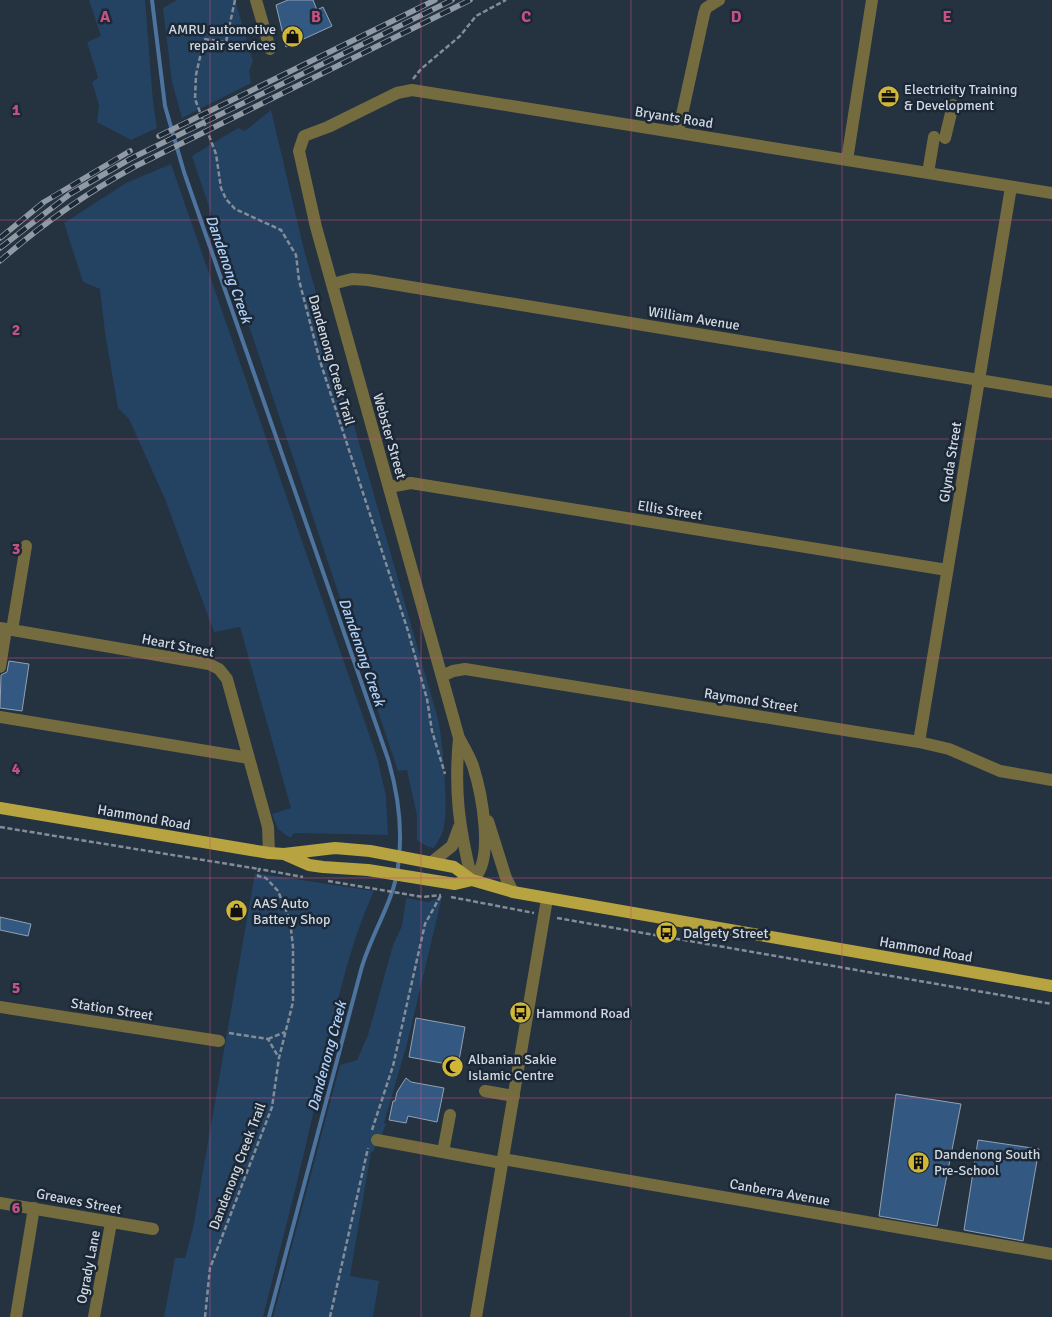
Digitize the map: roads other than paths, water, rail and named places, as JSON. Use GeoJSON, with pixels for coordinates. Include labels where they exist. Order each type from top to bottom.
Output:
{"type":"FeatureCollection","features":[{"type":"Feature","properties":{"kind":"main road","name":"Hammond Road"},"geometry":{"type":"LineString","coordinates":[[0,808],[269,853],[284,854],[321,849],[370,851],[430,861],[459,869],[472,880],[513,892],[1052,986]]}},
{"type":"Feature","properties":{"kind":"main road","name":"Hammond Road"},"geometry":{"type":"LineString","coordinates":[[284,854],[316,866],[368,870],[455,884],[472,880]]}},
{"type":"Feature","properties":{"kind":"street"},"geometry":{"type":"LineString","coordinates":[[256,0],[270,49]]}},
{"type":"Feature","properties":{"kind":"street"},"geometry":{"type":"LineString","coordinates":[[678,133],[704,14],[706,8],[718,0]]}},
{"type":"Feature","properties":{"kind":"street"},"geometry":{"type":"LineString","coordinates":[[847,160],[872,0]]}},
{"type":"Feature","properties":{"kind":"street","name":"Bryants Road"},"geometry":{"type":"LineString","coordinates":[[301,140],[307,133],[328,127],[397,94],[412,90],[1052,194]]}},
{"type":"Feature","properties":{"kind":"street"},"geometry":{"type":"LineString","coordinates":[[928,173],[953,105]]}},
{"type":"Feature","properties":{"kind":"street","name":"Webster Street"},"geometry":{"type":"LineString","coordinates":[[301,140],[299,151],[332,284],[442,676],[460,738],[473,766],[482,802],[506,878],[513,892]]}},
{"type":"Feature","properties":{"kind":"street","name":"Glynda Street"},"geometry":{"type":"LineString","coordinates":[[919,742],[1011,186]]}},
{"type":"Feature","properties":{"kind":"street","name":"William Avenue"},"geometry":{"type":"LineString","coordinates":[[332,284],[352,279],[368,280],[1052,392]]}},
{"type":"Feature","properties":{"kind":"street","name":"Ellis Street"},"geometry":{"type":"LineString","coordinates":[[389,487],[411,483],[947,570]]}},
{"type":"Feature","properties":{"kind":"street"},"geometry":{"type":"LineString","coordinates":[[0,667],[6,629],[26,546]]}},
{"type":"Feature","properties":{"kind":"street","name":"Heart Street"},"geometry":{"type":"LineString","coordinates":[[6,629],[217,667],[227,679],[269,831],[269,853]]}},
{"type":"Feature","properties":{"kind":"street","name":"Raymond Street"},"geometry":{"type":"LineString","coordinates":[[442,676],[453,671],[465,669],[919,742],[949,749],[1000,771],[1052,780]]}},
{"type":"Feature","properties":{"kind":"street"},"geometry":{"type":"LineString","coordinates":[[0,717],[249,758]]}},
{"type":"Feature","properties":{"kind":"street","name":"Webster Street"},"geometry":{"type":"LineString","coordinates":[[460,738],[457,767],[459,826],[472,880]]}},
{"type":"Feature","properties":{"kind":"street","name":"Webster Street"},"geometry":{"type":"LineString","coordinates":[[472,880],[479,871],[485,845],[482,802]]}},
{"type":"Feature","properties":{"kind":"street","name":"Webster Street"},"geometry":{"type":"LineString","coordinates":[[430,861],[450,848],[459,826]]}},
{"type":"Feature","properties":{"kind":"street"},"geometry":{"type":"LineString","coordinates":[[476,1317],[548,899]]}},
{"type":"Feature","properties":{"kind":"street","name":"Station Street"},"geometry":{"type":"LineString","coordinates":[[0,1007],[219,1041]]}},
{"type":"Feature","properties":{"kind":"street"},"geometry":{"type":"LineString","coordinates":[[485,1091],[514,1096]]}},
{"type":"Feature","properties":{"kind":"street"},"geometry":{"type":"LineString","coordinates":[[443,1152],[450,1115]]}},
{"type":"Feature","properties":{"kind":"street","name":"Canberra Avenue"},"geometry":{"type":"LineString","coordinates":[[372,1138],[443,1152],[1052,1254]]}},
{"type":"Feature","properties":{"kind":"street","name":"Greaves Street"},"geometry":{"type":"LineString","coordinates":[[0,1203],[153,1229]]}},
{"type":"Feature","properties":{"kind":"street"},"geometry":{"type":"LineString","coordinates":[[16,1317],[34,1208]]}},
{"type":"Feature","properties":{"kind":"street","name":"Ogrady Lane"},"geometry":{"type":"LineString","coordinates":[[94,1317],[111,1223]]}},
{"type":"Feature","properties":{"kind":"waterway","name":"Dandenong Creek"},"geometry":{"type":"LineString","coordinates":[[152,0],[165,106],[184,172],[388,759],[399,813],[400,840],[396,880],[361,970],[269,1317]]}},
{"type":"Feature","properties":{"kind":"railway"},"geometry":{"type":"LineString","coordinates":[[159,136],[435,0]]}},
{"type":"Feature","properties":{"kind":"railway"},"geometry":{"type":"LineString","coordinates":[[0,248],[70,194],[130,159],[452,0]]}},
{"type":"Feature","properties":{"kind":"railway"},"geometry":{"type":"LineString","coordinates":[[0,261],[64,210],[134,167],[470,0]]}},
{"type":"Feature","properties":{"kind":"railway"},"geometry":{"type":"LineString","coordinates":[[0,238],[44,202],[130,151]]}},
{"type":"Feature","properties":{"kind":"place","name":"AMRU automotive repair services"},"geometry":{"type":"Point","coordinates":[292,37]}},
{"type":"Feature","properties":{"kind":"place","name":"Electricity Training & Development"},"geometry":{"type":"Point","coordinates":[888,97]}},
{"type":"Feature","properties":{"kind":"place","name":"AAS Auto Battery Shop"},"geometry":{"type":"Point","coordinates":[237,911]}},
{"type":"Feature","properties":{"kind":"place","name":"Dalgety Street"},"geometry":{"type":"Point","coordinates":[667,933]}},
{"type":"Feature","properties":{"kind":"place","name":"Hammond Road"},"geometry":{"type":"Point","coordinates":[520,1013]}},
{"type":"Feature","properties":{"kind":"place","name":"Albanian Sakie Islamic Centre"},"geometry":{"type":"Point","coordinates":[452,1067]}},
{"type":"Feature","properties":{"kind":"place","name":"Dandenong South Pre-School"},"geometry":{"type":"Point","coordinates":[918,1162]}}]}
